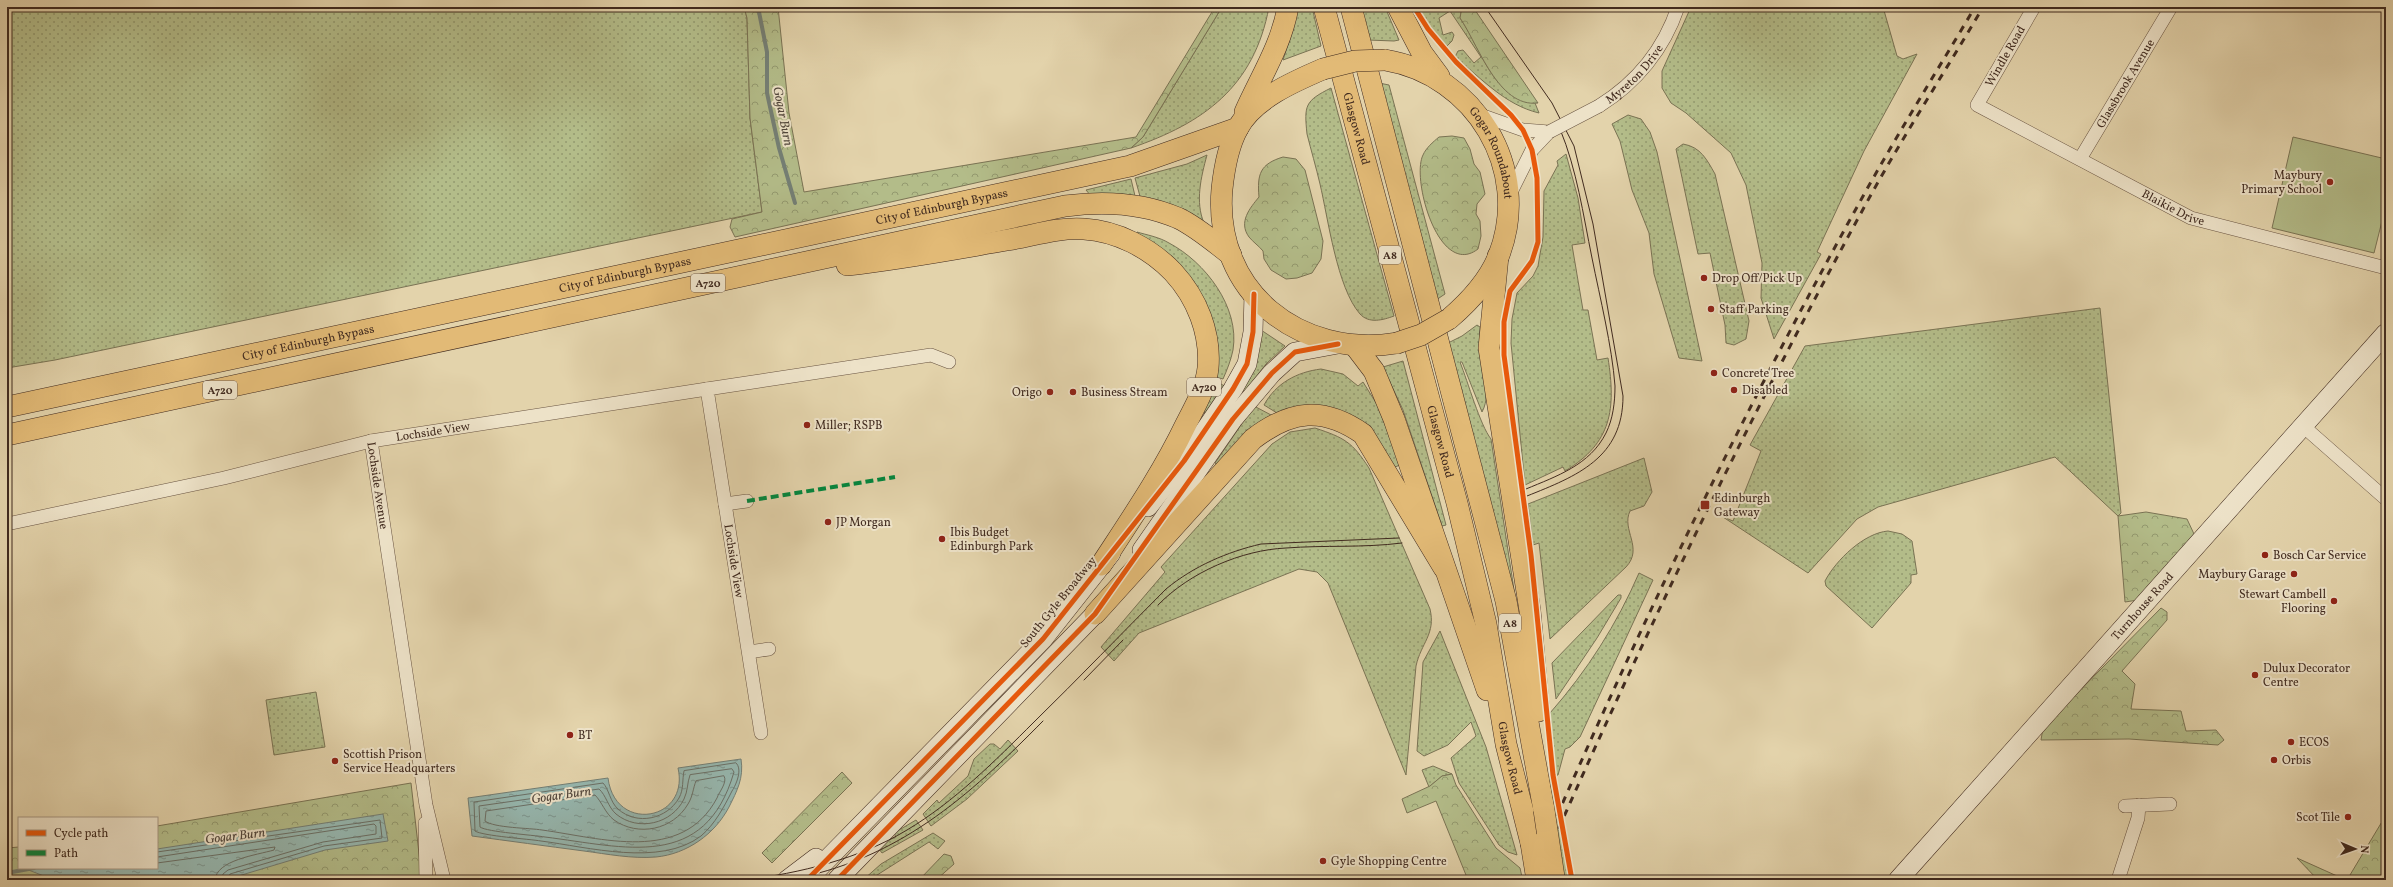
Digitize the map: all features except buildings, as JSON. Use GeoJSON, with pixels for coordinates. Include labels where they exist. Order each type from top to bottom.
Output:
{"type":"FeatureCollection","features":[{"type":"Feature","properties":{"kind":"main road"},"geometry":{"type":"LineString","coordinates":[[1239,126],[1284,30],[1288,7]]}},
{"type":"Feature","properties":{"kind":"main road","name":"Glasgow Road"},"geometry":{"type":"LineString","coordinates":[[1324,7],[1457,503],[1486,624],[1506,744],[1531,843],[1549,879]]}},
{"type":"Feature","properties":{"kind":"main road","name":"Glasgow Road"},"geometry":{"type":"LineString","coordinates":[[1351,7],[1506,601],[1542,790],[1549,879]]}},
{"type":"Feature","properties":{"kind":"main road"},"geometry":{"type":"LineString","coordinates":[[1398,7],[1422,53],[1443,81]]}},
{"type":"Feature","properties":{"kind":"main road","name":"Gogar Roundabout"},"geometry":{"type":"LineString","coordinates":[[1385,60],[1420,69],[1443,81],[1463,97],[1478,114],[1497,146],[1506,172],[1509,197],[1506,228],[1498,256],[1481,287],[1467,304],[1449,319],[1421,335],[1397,343],[1346,345],[1316,338],[1295,328],[1276,316],[1254,294],[1241,277],[1231,255],[1223,229],[1221,203],[1223,176],[1239,126],[1272,95],[1289,84],[1324,69],[1355,61],[1385,60]]}},
{"type":"Feature","properties":{"kind":"main road","name":"City of Edinburgh Bypass"},"geometry":{"type":"LineString","coordinates":[[7,407],[1123,168],[1239,126]]}},
{"type":"Feature","properties":{"kind":"main road","name":"City of Edinburgh Bypass"},"geometry":{"type":"LineString","coordinates":[[7,435],[214,391],[433,341],[746,276],[982,222],[1089,202],[1131,206],[1157,211],[1178,218],[1199,231],[1231,255]]}},
{"type":"Feature","properties":{"kind":"main road","name":"A720"},"geometry":{"type":"LineString","coordinates":[[746,276],[895,259],[1068,229],[1103,232],[1124,239],[1156,256],[1180,280],[1198,309],[1206,338],[1208,367],[1206,379],[1202,392],[1160,474],[1101,565]]}},
{"type":"Feature","properties":{"kind":"main road"},"geometry":{"type":"LineString","coordinates":[[1498,256],[1489,348],[1530,611],[1539,714],[1542,790]]}},
{"type":"Feature","properties":{"kind":"main road"},"geometry":{"type":"LineString","coordinates":[[1346,345],[1374,371],[1394,420],[1506,744]]}},
{"type":"Feature","properties":{"kind":"main road","name":"A720"},"geometry":{"type":"LineString","coordinates":[[7,399],[104,387]]}},
{"type":"Feature","properties":{"kind":"main road"},"geometry":{"type":"LineString","coordinates":[[1095,614],[1253,439],[1279,422],[1299,416],[1314,415],[1345,422],[1363,434],[1444,568]]}},
{"type":"Feature","properties":{"kind":"street","name":"Myreton Drive"},"geometry":{"type":"LineString","coordinates":[[1509,197],[1532,150],[1549,132],[1599,106],[1634,79],[1656,52],[1678,7]]}},
{"type":"Feature","properties":{"kind":"street","name":"Windle Road"},"geometry":{"type":"LineString","coordinates":[[1977,105],[2034,7]]}},
{"type":"Feature","properties":{"kind":"street","name":"Glassbrook Avenue"},"geometry":{"type":"LineString","coordinates":[[2080,159],[2171,7]]}},
{"type":"Feature","properties":{"kind":"street","name":"Blaikie Drive"},"geometry":{"type":"LineString","coordinates":[[1977,105],[2191,218],[2386,268]]}},
{"type":"Feature","properties":{"kind":"street"},"geometry":{"type":"LineString","coordinates":[[1478,114],[1523,130],[1549,132]]}},
{"type":"Feature","properties":{"kind":"street","name":"South Gyle Broadway"},"geometry":{"type":"LineString","coordinates":[[807,880],[1043,639],[1184,462],[1233,389],[1247,364],[1252,350],[1254,294]]}},
{"type":"Feature","properties":{"kind":"street","name":"Turnhouse Road"},"geometry":{"type":"LineString","coordinates":[[1898,880],[2386,333]]}},
{"type":"Feature","properties":{"kind":"street"},"geometry":{"type":"LineString","coordinates":[[837,880],[1095,614],[1253,394],[1295,352],[1346,345]]}},
{"type":"Feature","properties":{"kind":"street","name":"Lochside View"},"geometry":{"type":"LineString","coordinates":[[371,441],[932,355],[949,362]]}},
{"type":"Feature","properties":{"kind":"street","name":"Lochside View"},"geometry":{"type":"LineString","coordinates":[[707,389],[761,734]]}},
{"type":"Feature","properties":{"kind":"street"},"geometry":{"type":"LineString","coordinates":[[2303,426],[2386,499]]}},
{"type":"Feature","properties":{"kind":"street","name":"Lochside Avenue"},"geometry":{"type":"LineString","coordinates":[[7,524],[224,478],[371,441],[426,805],[444,880]]}},
{"type":"Feature","properties":{"kind":"street"},"geometry":{"type":"LineString","coordinates":[[725,504],[747,501]]}},
{"type":"Feature","properties":{"kind":"street"},"geometry":{"type":"LineString","coordinates":[[749,652],[769,649]]}},
{"type":"Feature","properties":{"kind":"street"},"geometry":{"type":"LineString","coordinates":[[2125,806],[2170,804]]}},
{"type":"Feature","properties":{"kind":"street","name":"Lochside Avenue"},"geometry":{"type":"LineString","coordinates":[[426,805],[426,880]]}},
{"type":"Feature","properties":{"kind":"street"},"geometry":{"type":"LineString","coordinates":[[2118,880],[2138,818],[2139,806]]}},
{"type":"Feature","properties":{"kind":"street"},"geometry":{"type":"LineString","coordinates":[[787,880],[855,830]]}},
{"type":"Feature","properties":{"kind":"green space"},"geometry":{"type":"Polygon","coordinates":[[[7,7],[744,7],[747,18],[750,118],[762,212],[55,360],[7,368],[7,7]]]}},
{"type":"Feature","properties":{"kind":"green space"},"geometry":{"type":"Polygon","coordinates":[[[744,7],[778,7],[789,113],[804,192],[1136,137],[1215,7],[1222,7],[1143,137],[1131,148],[735,237],[730,227],[732,219],[762,212],[750,118],[747,18],[744,7]]]}},
{"type":"Feature","properties":{"kind":"green space"},"geometry":{"type":"Polygon","coordinates":[[[1222,7],[1269,7],[1262,35],[1251,59],[1238,80],[1222,98],[1203,113],[1181,127],[1131,148],[1143,137],[1222,7]]]}},
{"type":"Feature","properties":{"kind":"green space"},"geometry":{"type":"Polygon","coordinates":[[[1296,7],[1312,7],[1321,46],[1283,60],[1292,32],[1296,7]]]}},
{"type":"Feature","properties":{"kind":"green space"},"geometry":{"type":"Polygon","coordinates":[[[1360,7],[1385,7],[1399,40],[1368,40],[1360,7]]]}},
{"type":"Feature","properties":{"kind":"green space"},"geometry":{"type":"Polygon","coordinates":[[[1418,7],[1462,7],[1460,18],[1489,70],[1508,91],[1520,98],[1535,103],[1539,113],[1515,104],[1504,97],[1455,57],[1458,51],[1463,50],[1474,63],[1481,57],[1450,11],[1439,18],[1443,35],[1452,32],[1454,35],[1452,41],[1447,46],[1426,23],[1418,7]]]}},
{"type":"Feature","properties":{"kind":"green space"},"geometry":{"type":"Polygon","coordinates":[[[1462,7],[1473,7],[1538,103],[1524,102],[1511,95],[1500,85],[1482,58],[1460,18],[1462,7]]]}},
{"type":"Feature","properties":{"kind":"green space"},"geometry":{"type":"Polygon","coordinates":[[[1691,7],[1883,7],[1897,56],[1903,59],[1917,54],[1864,151],[1817,252],[1821,254],[1774,339],[1761,298],[1762,263],[1746,185],[1731,153],[1686,113],[1671,103],[1662,88],[1662,71],[1691,7]]]}},
{"type":"Feature","properties":{"kind":"green space"},"geometry":{"type":"Polygon","coordinates":[[[1379,83],[1389,85],[1445,294],[1436,300],[1379,83]]]}},
{"type":"Feature","properties":{"kind":"green space"},"geometry":{"type":"Polygon","coordinates":[[[1331,88],[1394,316],[1385,319],[1372,320],[1360,314],[1345,288],[1334,252],[1320,184],[1307,134],[1306,116],[1306,110],[1311,101],[1331,88]]]}},
{"type":"Feature","properties":{"kind":"green space"},"geometry":{"type":"Polygon","coordinates":[[[1628,115],[1641,119],[1650,132],[1657,152],[1702,361],[1679,358],[1654,274],[1649,233],[1632,190],[1620,141],[1612,124],[1628,115]]]}},
{"type":"Feature","properties":{"kind":"green space"},"geometry":{"type":"Polygon","coordinates":[[[1452,136],[1464,138],[1470,149],[1474,164],[1480,172],[1485,194],[1477,204],[1476,214],[1480,221],[1481,236],[1478,249],[1464,255],[1451,250],[1440,239],[1431,222],[1421,184],[1420,167],[1424,152],[1439,137],[1452,136]]]}},
{"type":"Feature","properties":{"kind":"green space"},"geometry":{"type":"Polygon","coordinates":[[[2293,137],[2386,159],[2386,205],[2374,253],[2272,228],[2293,137]]]}},
{"type":"Feature","properties":{"kind":"green space"},"geometry":{"type":"Polygon","coordinates":[[[1683,144],[1699,151],[1715,174],[1749,321],[1746,339],[1734,345],[1726,343],[1725,325],[1710,253],[1698,254],[1676,149],[1683,144]]]}},
{"type":"Feature","properties":{"kind":"green space"},"geometry":{"type":"Polygon","coordinates":[[[1566,154],[1578,198],[1585,243],[1572,245],[1583,310],[1588,310],[1597,360],[1608,358],[1611,393],[1610,409],[1607,423],[1601,436],[1593,449],[1581,460],[1565,471],[1563,467],[1525,485],[1511,343],[1512,319],[1517,293],[1533,276],[1538,266],[1543,237],[1544,191],[1558,165],[1557,161],[1566,154]]]}},
{"type":"Feature","properties":{"kind":"green space"},"geometry":{"type":"Polygon","coordinates":[[[1207,155],[1199,198],[1201,215],[1204,223],[1141,200],[1135,178],[1187,164],[1207,155]]]}},
{"type":"Feature","properties":{"kind":"green space"},"geometry":{"type":"Polygon","coordinates":[[[1283,157],[1296,159],[1305,170],[1323,241],[1321,259],[1312,273],[1297,278],[1286,279],[1271,270],[1264,259],[1263,251],[1249,237],[1245,226],[1246,216],[1259,197],[1259,182],[1262,171],[1269,163],[1283,157]]]}},
{"type":"Feature","properties":{"kind":"green space"},"geometry":{"type":"Polygon","coordinates":[[[1131,179],[1136,200],[1091,196],[1086,190],[1131,179]]]}},
{"type":"Feature","properties":{"kind":"green space"},"geometry":{"type":"Polygon","coordinates":[[[1137,232],[1161,239],[1182,251],[1207,274],[1217,288],[1225,302],[1231,318],[1234,334],[1233,350],[1223,379],[1212,376],[1210,333],[1136,241],[1137,232]]]}},
{"type":"Feature","properties":{"kind":"green space"},"geometry":{"type":"Polygon","coordinates":[[[2100,308],[2121,513],[2118,516],[2055,457],[1878,507],[1857,519],[1808,573],[1723,517],[1733,521],[1761,451],[1750,445],[1805,346],[2100,308]]]}},
{"type":"Feature","properties":{"kind":"green space"},"geometry":{"type":"Polygon","coordinates":[[[1477,325],[1480,327],[1481,348],[1486,383],[1485,403],[1482,412],[1462,362],[1460,362],[1478,414],[1491,439],[1516,603],[1446,344],[1462,336],[1477,325]]]}},
{"type":"Feature","properties":{"kind":"green space"},"geometry":{"type":"Polygon","coordinates":[[[1261,330],[1285,346],[1266,364],[1244,392],[1241,390],[1261,330]]]}},
{"type":"Feature","properties":{"kind":"green space"},"geometry":{"type":"Polygon","coordinates":[[[1403,361],[1446,525],[1442,526],[1403,410],[1388,378],[1382,369],[1383,367],[1403,361]]]}},
{"type":"Feature","properties":{"kind":"green space"},"geometry":{"type":"Polygon","coordinates":[[[1321,369],[1343,374],[1358,386],[1363,382],[1378,406],[1400,465],[1395,467],[1369,432],[1277,413],[1264,405],[1269,397],[1288,380],[1304,373],[1321,369]]]}},
{"type":"Feature","properties":{"kind":"green space"},"geometry":{"type":"Polygon","coordinates":[[[1210,384],[1221,384],[1226,387],[1208,415],[1201,410],[1210,384]]]}},
{"type":"Feature","properties":{"kind":"green space"},"geometry":{"type":"Polygon","coordinates":[[[1254,406],[1273,416],[1220,467],[1215,463],[1254,406]]]}},
{"type":"Feature","properties":{"kind":"green space"},"geometry":{"type":"Polygon","coordinates":[[[1315,428],[1341,438],[1347,442],[1358,452],[1369,468],[1430,609],[1430,632],[1416,666],[1406,775],[1328,583],[1317,572],[1299,569],[1139,633],[1114,661],[1101,647],[1165,572],[1161,567],[1272,444],[1290,432],[1315,428]]]}},
{"type":"Feature","properties":{"kind":"green space"},"geometry":{"type":"Polygon","coordinates":[[[1644,458],[1652,492],[1644,506],[1630,511],[1628,525],[1633,546],[1631,560],[1626,567],[1550,639],[1539,543],[1533,545],[1528,504],[1644,458]]]}},
{"type":"Feature","properties":{"kind":"green space"},"geometry":{"type":"Polygon","coordinates":[[[2146,512],[2187,519],[2194,534],[2138,600],[2125,602],[2118,516],[2146,512]]]}},
{"type":"Feature","properties":{"kind":"green space"},"geometry":{"type":"Polygon","coordinates":[[[1888,531],[1902,534],[1912,541],[1917,574],[1911,575],[1911,583],[1872,628],[1826,586],[1825,581],[1843,556],[1860,542],[1879,533],[1888,531]]]}},
{"type":"Feature","properties":{"kind":"green space"},"geometry":{"type":"Polygon","coordinates":[[[1639,573],[1653,580],[1580,737],[1570,747],[1565,749],[1558,775],[1555,776],[1550,713],[1589,664],[1611,629],[1639,573]]]}},
{"type":"Feature","properties":{"kind":"green space"},"geometry":{"type":"Polygon","coordinates":[[[1618,595],[1621,595],[1621,598],[1597,638],[1556,699],[1552,663],[1618,595]]]}},
{"type":"Feature","properties":{"kind":"green space"},"geometry":{"type":"Polygon","coordinates":[[[2161,608],[2167,612],[2167,620],[2122,671],[2135,684],[2131,709],[2181,711],[2186,731],[2216,730],[2224,740],[2218,745],[2129,739],[2041,740],[2043,728],[2161,608]]]}},
{"type":"Feature","properties":{"kind":"green space"},"geometry":{"type":"Polygon","coordinates":[[[1440,631],[1486,747],[1517,855],[1508,852],[1499,845],[1459,783],[1451,758],[1476,736],[1471,722],[1448,745],[1424,756],[1417,751],[1423,662],[1440,631]]]}},
{"type":"Feature","properties":{"kind":"green space"},"geometry":{"type":"Polygon","coordinates":[[[316,692],[325,747],[274,755],[266,700],[316,692]]]}},
{"type":"Feature","properties":{"kind":"green space"},"geometry":{"type":"Polygon","coordinates":[[[1008,740],[1018,751],[967,799],[931,826],[923,814],[937,800],[939,803],[968,776],[974,759],[990,744],[994,744],[1000,749],[1008,740]]]}},
{"type":"Feature","properties":{"kind":"green space"},"geometry":{"type":"Polygon","coordinates":[[[1433,766],[1452,774],[1442,776],[1429,787],[1422,770],[1433,766]]]}},
{"type":"Feature","properties":{"kind":"green space"},"geometry":{"type":"Polygon","coordinates":[[[842,772],[852,783],[772,863],[762,853],[842,772]]]}},
{"type":"Feature","properties":{"kind":"green space"},"geometry":{"type":"Polygon","coordinates":[[[1452,774],[1456,785],[1496,848],[1520,868],[1522,877],[1519,880],[1468,880],[1436,801],[1407,813],[1402,799],[1430,786],[1442,776],[1452,774]]]}},
{"type":"Feature","properties":{"kind":"green space"},"geometry":{"type":"Polygon","coordinates":[[[1550,776],[1552,779],[1570,880],[1562,880],[1548,779],[1550,776]]]}},
{"type":"Feature","properties":{"kind":"green space"},"geometry":{"type":"Polygon","coordinates":[[[411,783],[422,880],[7,880],[7,848],[18,847],[18,869],[158,869],[158,826],[411,783]]]}},
{"type":"Feature","properties":{"kind":"green space"},"geometry":{"type":"Polygon","coordinates":[[[2386,815],[2386,880],[2347,880],[2386,815]]]}},
{"type":"Feature","properties":{"kind":"green space"},"geometry":{"type":"Polygon","coordinates":[[[916,820],[923,830],[882,853],[879,849],[886,841],[896,837],[894,833],[916,820]]]}},
{"type":"Feature","properties":{"kind":"green space"},"geometry":{"type":"Polygon","coordinates":[[[933,833],[945,841],[938,849],[929,842],[874,877],[863,880],[881,864],[933,833]]]}},
{"type":"Feature","properties":{"kind":"green space"},"geometry":{"type":"Polygon","coordinates":[[[944,854],[951,856],[954,864],[936,880],[919,880],[944,854]]]}},
{"type":"Feature","properties":{"kind":"green space"},"geometry":{"type":"Polygon","coordinates":[[[2297,858],[2346,880],[2318,880],[2297,858]]]}},
{"type":"Feature","properties":{"kind":"water"},"geometry":{"type":"Polygon","coordinates":[[[741,759],[741,778],[732,801],[723,817],[708,834],[699,841],[679,852],[656,857],[629,857],[472,836],[468,798],[608,778],[614,796],[624,808],[636,813],[650,814],[663,809],[673,800],[679,786],[678,768],[741,759]]]}},
{"type":"Feature","properties":{"kind":"water"},"geometry":{"type":"Polygon","coordinates":[[[383,814],[388,841],[325,850],[225,880],[54,880],[26,869],[158,869],[158,849],[383,814]]]}},
{"type":"Feature","properties":{"kind":"waterway","name":"Gogar Burn"},"geometry":{"type":"LineString","coordinates":[[758,7],[767,52],[767,93],[779,148],[795,203]]}},
{"type":"Feature","properties":{"kind":"waterway","name":"Gogar Burn"},"geometry":{"type":"LineString","coordinates":[[7,873],[29,869]]}},
{"type":"Feature","properties":{"kind":"tram line"},"geometry":{"type":"LineString","coordinates":[[1485,7],[1552,103],[1574,146],[1593,224],[1623,396],[1621,417],[1615,435],[1606,450],[1594,462],[1579,472],[1563,481],[1527,496]]}},
{"type":"Feature","properties":{"kind":"tram line"},"geometry":{"type":"LineString","coordinates":[[1526,489],[1572,468],[1591,453],[1606,433],[1612,416],[1615,398],[1609,338],[1575,176],[1560,129]]}},
{"type":"Feature","properties":{"kind":"tram line"},"geometry":{"type":"LineString","coordinates":[[745,880],[808,869],[849,857],[889,840],[924,819],[958,794],[989,766],[1166,589],[1199,567],[1236,551],[1261,544],[1399,538]]}},
{"type":"Feature","properties":{"kind":"tram line"},"geometry":{"type":"LineString","coordinates":[[1158,605],[1185,582],[1201,573],[1235,558],[1252,553],[1286,548],[1402,543]]}},
{"type":"Feature","properties":{"kind":"tram line"},"geometry":{"type":"LineString","coordinates":[[1084,680],[1123,640]]}},
{"type":"Feature","properties":{"kind":"tram line"},"geometry":{"type":"LineString","coordinates":[[788,880],[827,871],[864,858],[897,841],[928,822],[987,776],[1043,721]]}},
{"type":"Feature","properties":{"kind":"railway"},"geometry":{"type":"LineString","coordinates":[[1529,880],[1646,621],[1772,365],[1816,281],[1876,174],[1975,7]]}},
{"type":"Feature","properties":{"kind":"railway"},"geometry":{"type":"LineString","coordinates":[[1536,880],[1653,622],[1778,369],[1881,177],[1983,7]]}},
{"type":"Feature","properties":{"kind":"marked path"},"geometry":{"type":"LineString","coordinates":[[747,501],[895,477]]}},
{"type":"Feature","properties":{"kind":"cycle path"},"geometry":{"type":"LineString","coordinates":[[1414,7],[1428,29],[1456,62],[1511,115],[1523,130],[1532,150],[1537,178],[1538,242],[1532,261],[1510,291],[1504,322],[1504,355],[1531,555],[1553,775],[1572,880]]}},
{"type":"Feature","properties":{"kind":"cycle path"},"geometry":{"type":"LineString","coordinates":[[807,880],[1043,639],[1184,461],[1233,389],[1247,364],[1253,332],[1254,294]]}},
{"type":"Feature","properties":{"kind":"cycle path"},"geometry":{"type":"LineString","coordinates":[[837,880],[1095,614],[1233,419],[1272,373],[1295,352],[1338,344]]}},
{"type":"Feature","properties":{"kind":"place","name":"Maybury Primary School"},"geometry":{"type":"Point","coordinates":[2330,182]}},
{"type":"Feature","properties":{"kind":"place","name":"Drop Off/Pick Up"},"geometry":{"type":"Point","coordinates":[1704,278]}},
{"type":"Feature","properties":{"kind":"place","name":"Staff Parking"},"geometry":{"type":"Point","coordinates":[1711,309]}},
{"type":"Feature","properties":{"kind":"place","name":"Concrete Tree"},"geometry":{"type":"Point","coordinates":[1714,373]}},
{"type":"Feature","properties":{"kind":"place","name":"Disabled"},"geometry":{"type":"Point","coordinates":[1734,390]}},
{"type":"Feature","properties":{"kind":"place","name":"Origo"},"geometry":{"type":"Point","coordinates":[1050,392]}},
{"type":"Feature","properties":{"kind":"place","name":"Business Stream"},"geometry":{"type":"Point","coordinates":[1073,392]}},
{"type":"Feature","properties":{"kind":"place","name":"Miller; RSPB"},"geometry":{"type":"Point","coordinates":[807,425]}},
{"type":"Feature","properties":{"kind":"place","name":"Edinburgh Gateway"},"geometry":{"type":"Point","coordinates":[1705,505]}},
{"type":"Feature","properties":{"kind":"place","name":"JP Morgan"},"geometry":{"type":"Point","coordinates":[828,522]}},
{"type":"Feature","properties":{"kind":"place","name":"Ibis Budget Edinburgh Park"},"geometry":{"type":"Point","coordinates":[942,539]}},
{"type":"Feature","properties":{"kind":"place","name":"Bosch Car Service"},"geometry":{"type":"Point","coordinates":[2265,555]}},
{"type":"Feature","properties":{"kind":"place","name":"Maybury Garage"},"geometry":{"type":"Point","coordinates":[2294,574]}},
{"type":"Feature","properties":{"kind":"place","name":"Stewart Cambell Flooring"},"geometry":{"type":"Point","coordinates":[2334,601]}},
{"type":"Feature","properties":{"kind":"place","name":"Dulux Decorator Centre"},"geometry":{"type":"Point","coordinates":[2255,675]}},
{"type":"Feature","properties":{"kind":"place","name":"BT"},"geometry":{"type":"Point","coordinates":[570,735]}},
{"type":"Feature","properties":{"kind":"place","name":"ECOS"},"geometry":{"type":"Point","coordinates":[2291,742]}},
{"type":"Feature","properties":{"kind":"place","name":"Orbis"},"geometry":{"type":"Point","coordinates":[2274,760]}},
{"type":"Feature","properties":{"kind":"place","name":"Scottish Prison Service Headquarters"},"geometry":{"type":"Point","coordinates":[335,761]}},
{"type":"Feature","properties":{"kind":"place","name":"Scot Tile"},"geometry":{"type":"Point","coordinates":[2348,817]}},
{"type":"Feature","properties":{"kind":"place","name":"Gyle Shopping Centre"},"geometry":{"type":"Point","coordinates":[1323,861]}}]}
